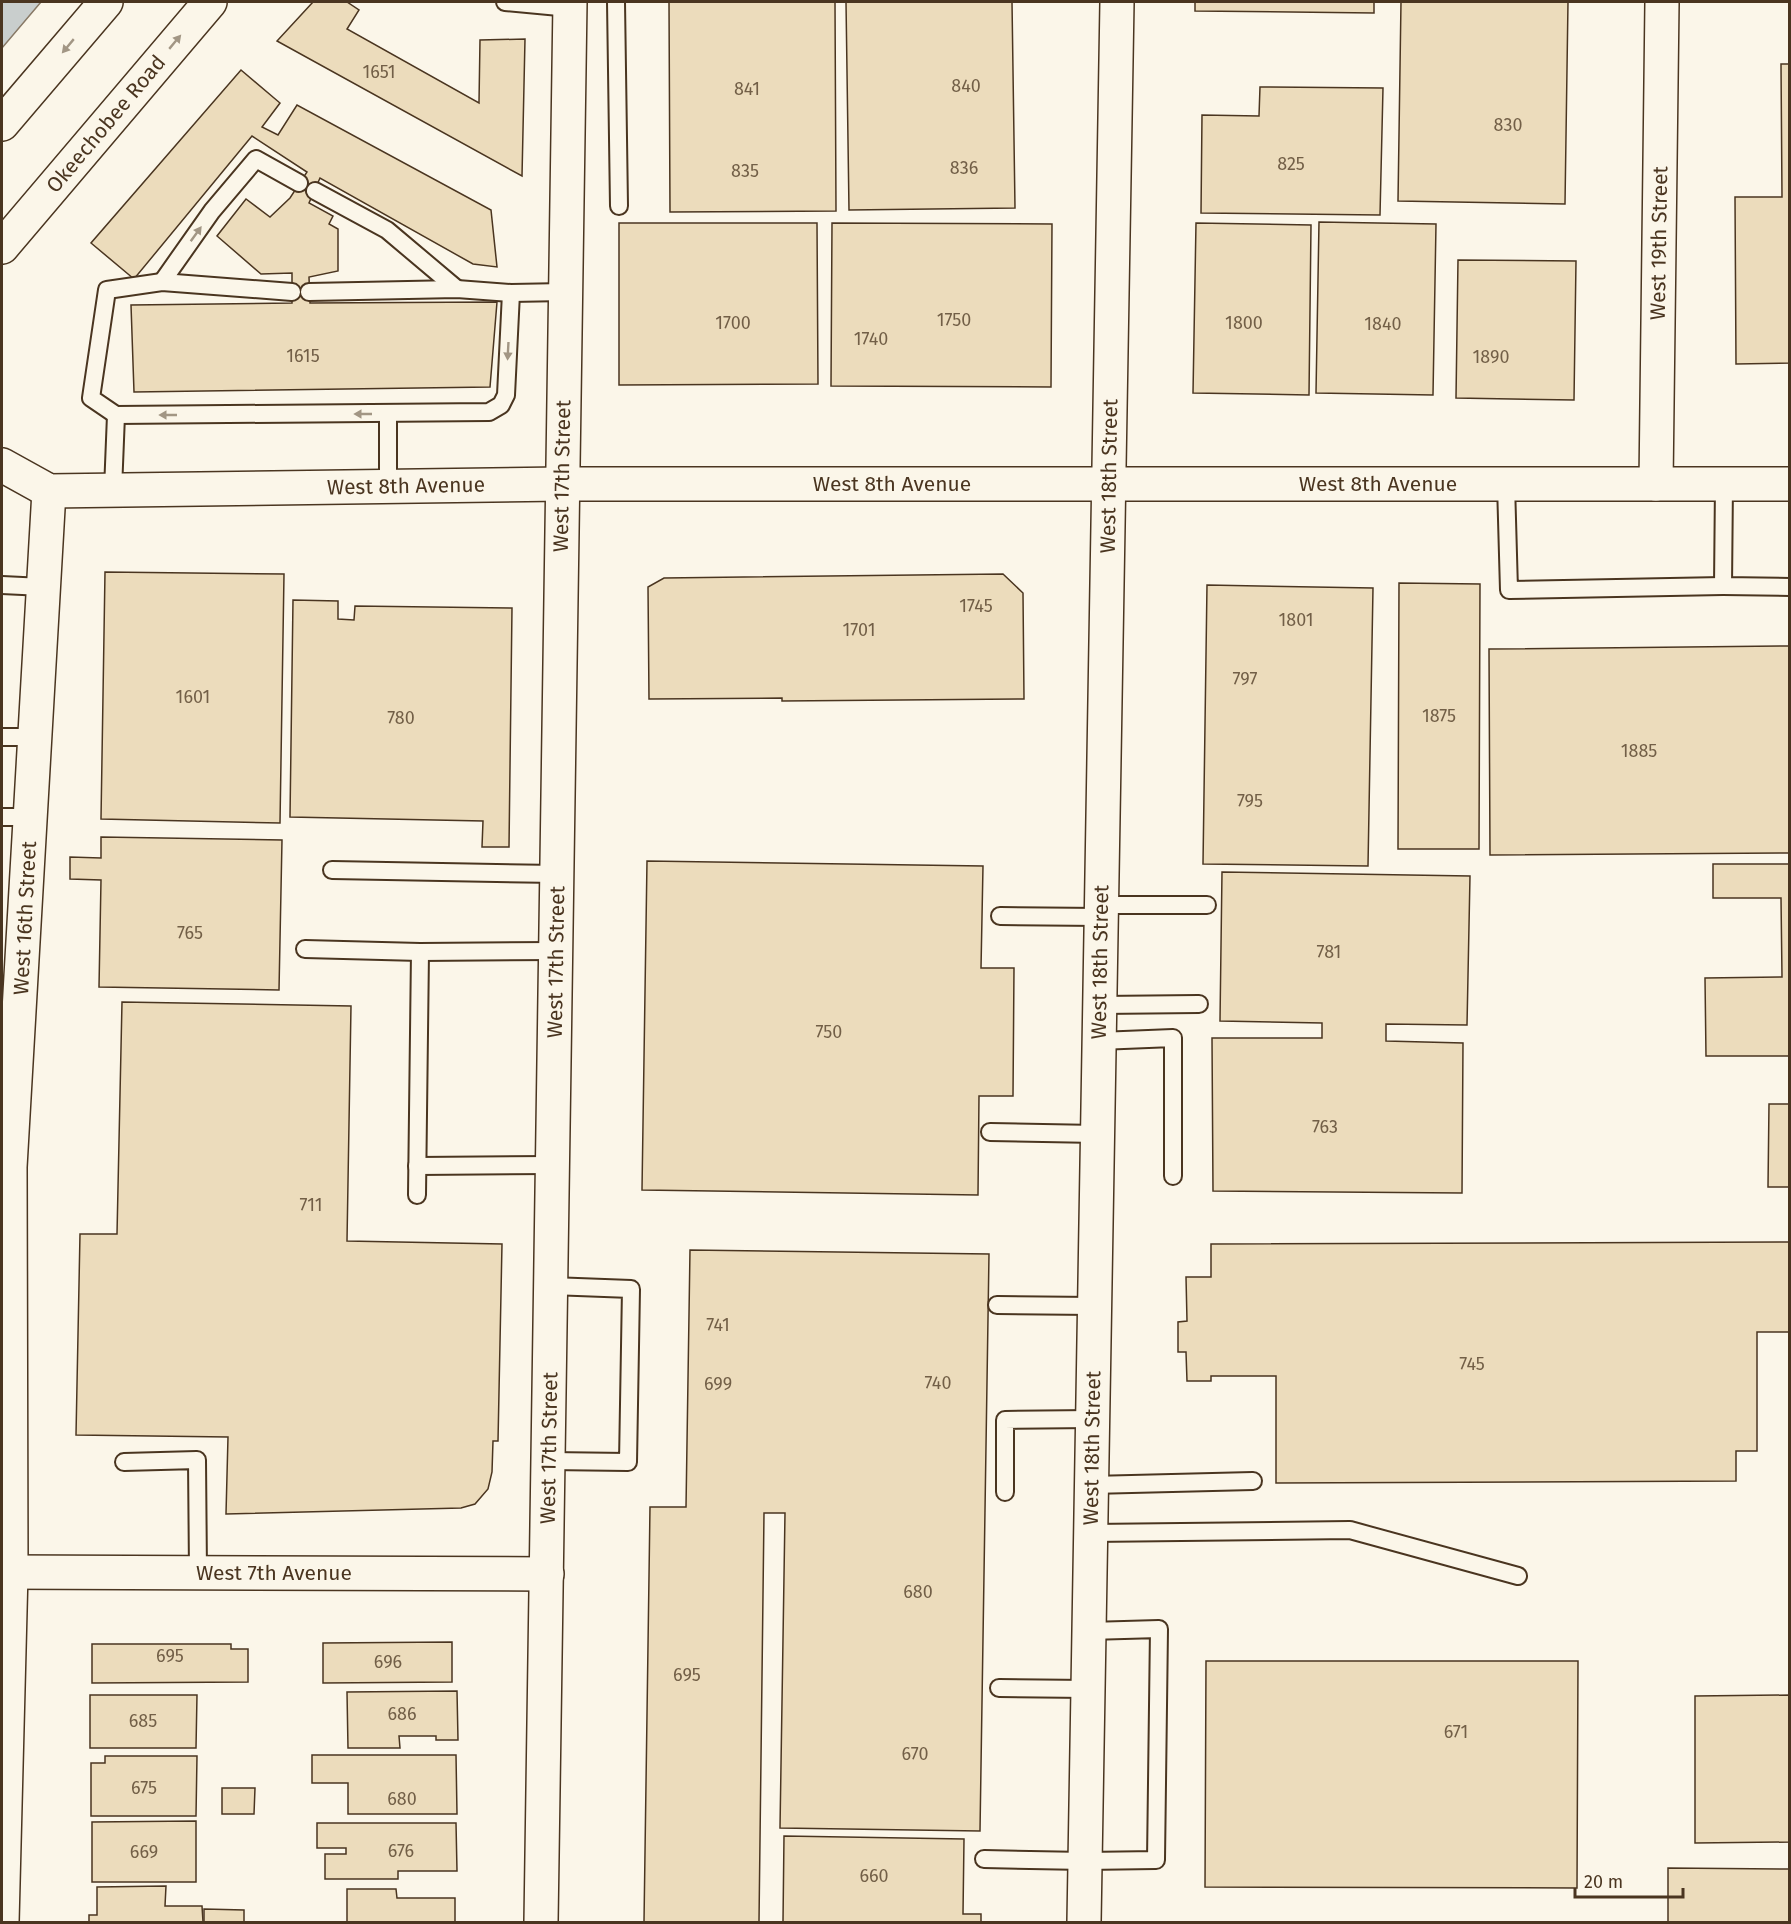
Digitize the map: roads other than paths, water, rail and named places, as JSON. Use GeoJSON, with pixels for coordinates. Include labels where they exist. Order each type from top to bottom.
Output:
{"type":"FeatureCollection","features":[{"type":"Feature","properties":{"kind":"main road"},"geometry":{"type":"LineString","coordinates":[[2,124],[106,2]]}},
{"type":"Feature","properties":{"kind":"main road","name":"Okeechobee Road"},"geometry":{"type":"LineString","coordinates":[[2,247],[210,2]]}},
{"type":"Feature","properties":{"kind":"main road","name":"West 18th Street"},"geometry":{"type":"LineString","coordinates":[[1084,1923],[1117,2]]}},
{"type":"Feature","properties":{"kind":"main road","name":"West 19th Street"},"geometry":{"type":"LineString","coordinates":[[1656,484],[1662,2]]}},
{"type":"Feature","properties":{"kind":"main road","name":"West 17th Street"},"geometry":{"type":"LineString","coordinates":[[541,1923],[570,5]]}},
{"type":"Feature","properties":{"kind":"main road","name":"West 8th Avenue"},"geometry":{"type":"LineString","coordinates":[[2,465],[49,491],[562,484],[1790,484]]}},
{"type":"Feature","properties":{"kind":"main road","name":"West 16th Street"},"geometry":{"type":"LineString","coordinates":[[2,1923],[6,1572],[6,1167],[16,817],[35,737],[49,491]]}},
{"type":"Feature","properties":{"kind":"main road","name":"West 7th Avenue"},"geometry":{"type":"LineString","coordinates":[[6,1572],[547,1574]]}},
{"type":"Feature","properties":{"kind":"lane"},"geometry":{"type":"LineString","coordinates":[[505,2],[570,5]]}},
{"type":"Feature","properties":{"kind":"lane"},"geometry":{"type":"LineString","coordinates":[[616,2],[619,206]]}},
{"type":"Feature","properties":{"kind":"lane"},"geometry":{"type":"LineString","coordinates":[[162,282],[212,211],[256,159],[299,183]]}},
{"type":"Feature","properties":{"kind":"lane"},"geometry":{"type":"LineString","coordinates":[[315,191],[387,230],[457,289]]}},
{"type":"Feature","properties":{"kind":"lane"},"geometry":{"type":"LineString","coordinates":[[291,292],[162,282],[107,290],[91,398],[116,415],[489,412],[501,405],[506,395],[511,293]]}},
{"type":"Feature","properties":{"kind":"lane"},"geometry":{"type":"LineString","coordinates":[[309,292],[457,289],[511,293],[566,292]]}},
{"type":"Feature","properties":{"kind":"lane"},"geometry":{"type":"LineString","coordinates":[[388,413],[388,486]]}},
{"type":"Feature","properties":{"kind":"lane"},"geometry":{"type":"LineString","coordinates":[[113,490],[116,415]]}},
{"type":"Feature","properties":{"kind":"lane"},"geometry":{"type":"LineString","coordinates":[[1506,484],[1509,590],[1790,587]]}},
{"type":"Feature","properties":{"kind":"lane"},"geometry":{"type":"LineString","coordinates":[[1723,586],[1724,484]]}},
{"type":"Feature","properties":{"kind":"lane"},"geometry":{"type":"LineString","coordinates":[[2,585],[44,587]]}},
{"type":"Feature","properties":{"kind":"lane"},"geometry":{"type":"LineString","coordinates":[[2,737],[35,737]]}},
{"type":"Feature","properties":{"kind":"lane"},"geometry":{"type":"LineString","coordinates":[[332,870],[557,874]]}},
{"type":"Feature","properties":{"kind":"lane"},"geometry":{"type":"LineString","coordinates":[[1000,916],[1207,905]]}},
{"type":"Feature","properties":{"kind":"lane"},"geometry":{"type":"LineString","coordinates":[[304,949],[420,952],[556,951]]}},
{"type":"Feature","properties":{"kind":"lane"},"geometry":{"type":"LineString","coordinates":[[417,1195],[420,952]]}},
{"type":"Feature","properties":{"kind":"lane"},"geometry":{"type":"LineString","coordinates":[[1100,1005],[1199,1004]]}},
{"type":"Feature","properties":{"kind":"lane"},"geometry":{"type":"LineString","coordinates":[[1099,1041],[1173,1038],[1173,1176]]}},
{"type":"Feature","properties":{"kind":"lane"},"geometry":{"type":"LineString","coordinates":[[990,1132],[1097,1134]]}},
{"type":"Feature","properties":{"kind":"lane"},"geometry":{"type":"LineString","coordinates":[[417,1166],[553,1165]]}},
{"type":"Feature","properties":{"kind":"lane"},"geometry":{"type":"LineString","coordinates":[[549,1461],[628,1462],[631,1289],[551,1286]]}},
{"type":"Feature","properties":{"kind":"lane"},"geometry":{"type":"LineString","coordinates":[[997,1305],[1094,1306]]}},
{"type":"Feature","properties":{"kind":"lane"},"geometry":{"type":"LineString","coordinates":[[1005,1492],[1005,1420],[1092,1419]]}},
{"type":"Feature","properties":{"kind":"lane"},"geometry":{"type":"LineString","coordinates":[[124,1462],[197,1460],[198,1572]]}},
{"type":"Feature","properties":{"kind":"lane"},"geometry":{"type":"LineString","coordinates":[[1091,1485],[1252,1481]]}},
{"type":"Feature","properties":{"kind":"lane"},"geometry":{"type":"LineString","coordinates":[[1091,1533],[1350,1530],[1518,1576]]}},
{"type":"Feature","properties":{"kind":"lane"},"geometry":{"type":"LineString","coordinates":[[984,1859],[1156,1860],[1159,1629],[1089,1630]]}},
{"type":"Feature","properties":{"kind":"lane"},"geometry":{"type":"LineString","coordinates":[[999,1688],[1088,1689]]}}]}
